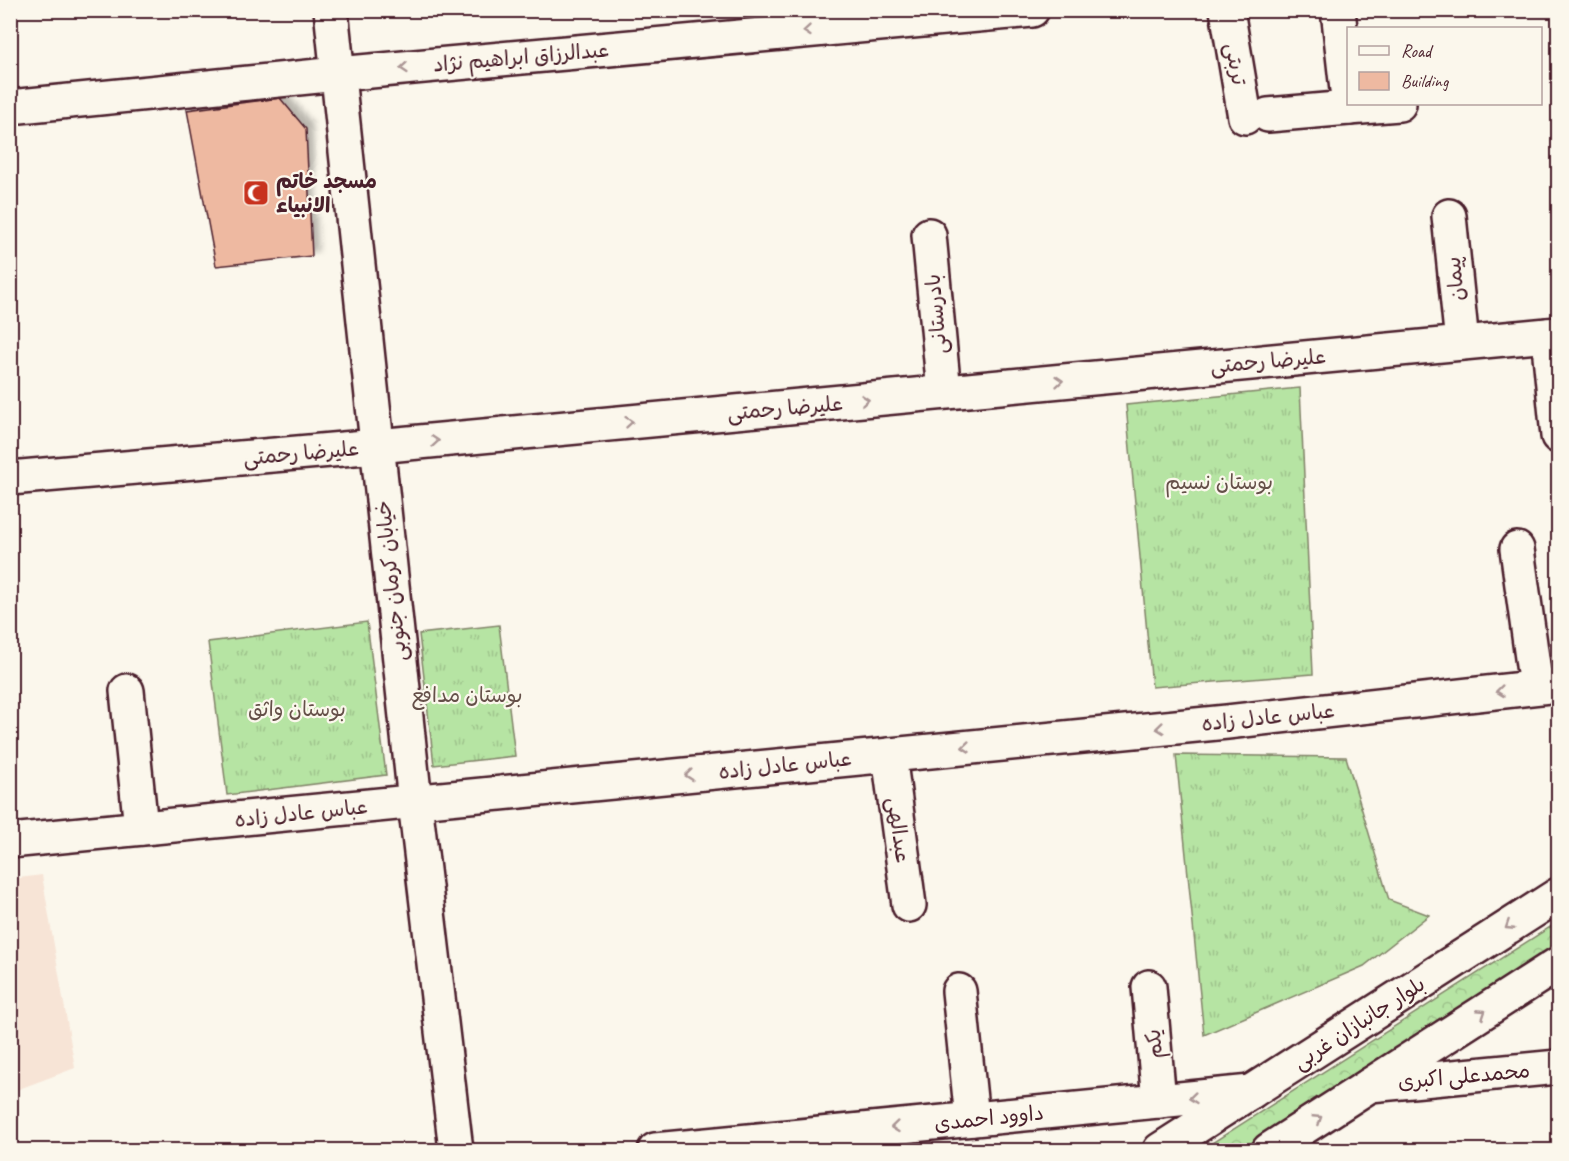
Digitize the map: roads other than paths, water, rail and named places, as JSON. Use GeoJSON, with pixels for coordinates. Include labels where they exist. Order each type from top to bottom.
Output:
{"type":"FeatureCollection","features":[{"type":"Feature","properties":{"kind":"street","name":"خیابان کرمان جنوبی"},"geometry":{"type":"LineString","coordinates":[[331,10],[415,802],[456,1150]]}},
{"type":"Feature","properties":{"kind":"street","name":"عبدالرزاق ابراهیم نژاد"},"geometry":{"type":"LineString","coordinates":[[10,107],[338,74],[1032,10]]}},
{"type":"Feature","properties":{"kind":"street","name":"تربتی"},"geometry":{"type":"LineString","coordinates":[[1227,10],[1257,116],[1349,108]]}},
{"type":"Feature","properties":{"kind":"street"},"geometry":{"type":"LineString","coordinates":[[1338,10],[1347,90]]}},
{"type":"Feature","properties":{"kind":"street"},"geometry":{"type":"LineString","coordinates":[[1349,105],[1349,108],[1386,105]]}},
{"type":"Feature","properties":{"kind":"street","name":"پیمان"},"geometry":{"type":"LineString","coordinates":[[1449,216],[1462,343]]}},
{"type":"Feature","properties":{"kind":"street","name":"بادرستانی"},"geometry":{"type":"LineString","coordinates":[[929,235],[944,392]]}},
{"type":"Feature","properties":{"kind":"street"},"geometry":{"type":"LineString","coordinates":[[1553,334],[1558,436]]}},
{"type":"Feature","properties":{"kind":"street","name":"علیرضا رحمتی"},"geometry":{"type":"LineString","coordinates":[[10,478],[377,446],[1553,334]]}},
{"type":"Feature","properties":{"kind":"street"},"geometry":{"type":"LineString","coordinates":[[1517,549],[1547,686]]}},
{"type":"Feature","properties":{"kind":"street","name":"عباس عادل زاده"},"geometry":{"type":"LineString","coordinates":[[10,841],[1227,722],[1547,686]]}},
{"type":"Feature","properties":{"kind":"street"},"geometry":{"type":"LineString","coordinates":[[127,691],[141,828]]}},
{"type":"Feature","properties":{"kind":"street","name":"عبدالهی"},"geometry":{"type":"LineString","coordinates":[[889,755],[909,905]]}},
{"type":"Feature","properties":{"kind":"street","name":"بلوار جانبازان غربی"},"geometry":{"type":"LineString","coordinates":[[1160,1150],[1558,895]]}},
{"type":"Feature","properties":{"kind":"street"},"geometry":{"type":"LineString","coordinates":[[1269,1150],[1558,964]]}},
{"type":"Feature","properties":{"kind":"street","name":"یکم"},"geometry":{"type":"LineString","coordinates":[[1149,987],[1159,1101]]}},
{"type":"Feature","properties":{"kind":"street"},"geometry":{"type":"LineString","coordinates":[[959,991],[972,1119]]}},
{"type":"Feature","properties":{"kind":"street","name":"محمدعلی اکبری"},"geometry":{"type":"LineString","coordinates":[[1370,1085],[1558,1067]]}},
{"type":"Feature","properties":{"kind":"street","name":"داوود احمدی"},"geometry":{"type":"LineString","coordinates":[[655,1150],[1251,1092]]}},
{"type":"Feature","properties":{"kind":"place","name":"مسجد خاتم الانبیاء"},"geometry":{"type":"Point","coordinates":[256,193]}},
{"type":"Feature","properties":{"kind":"park label","name":"بوستان نسیم"},"geometry":{"type":"Point","coordinates":[1219,482]}},
{"type":"Feature","properties":{"kind":"park label","name":"بوستان مدافع"},"geometry":{"type":"Point","coordinates":[467,695]}},
{"type":"Feature","properties":{"kind":"park label","name":"بوستان واثق"},"geometry":{"type":"Point","coordinates":[297,709]}}]}
